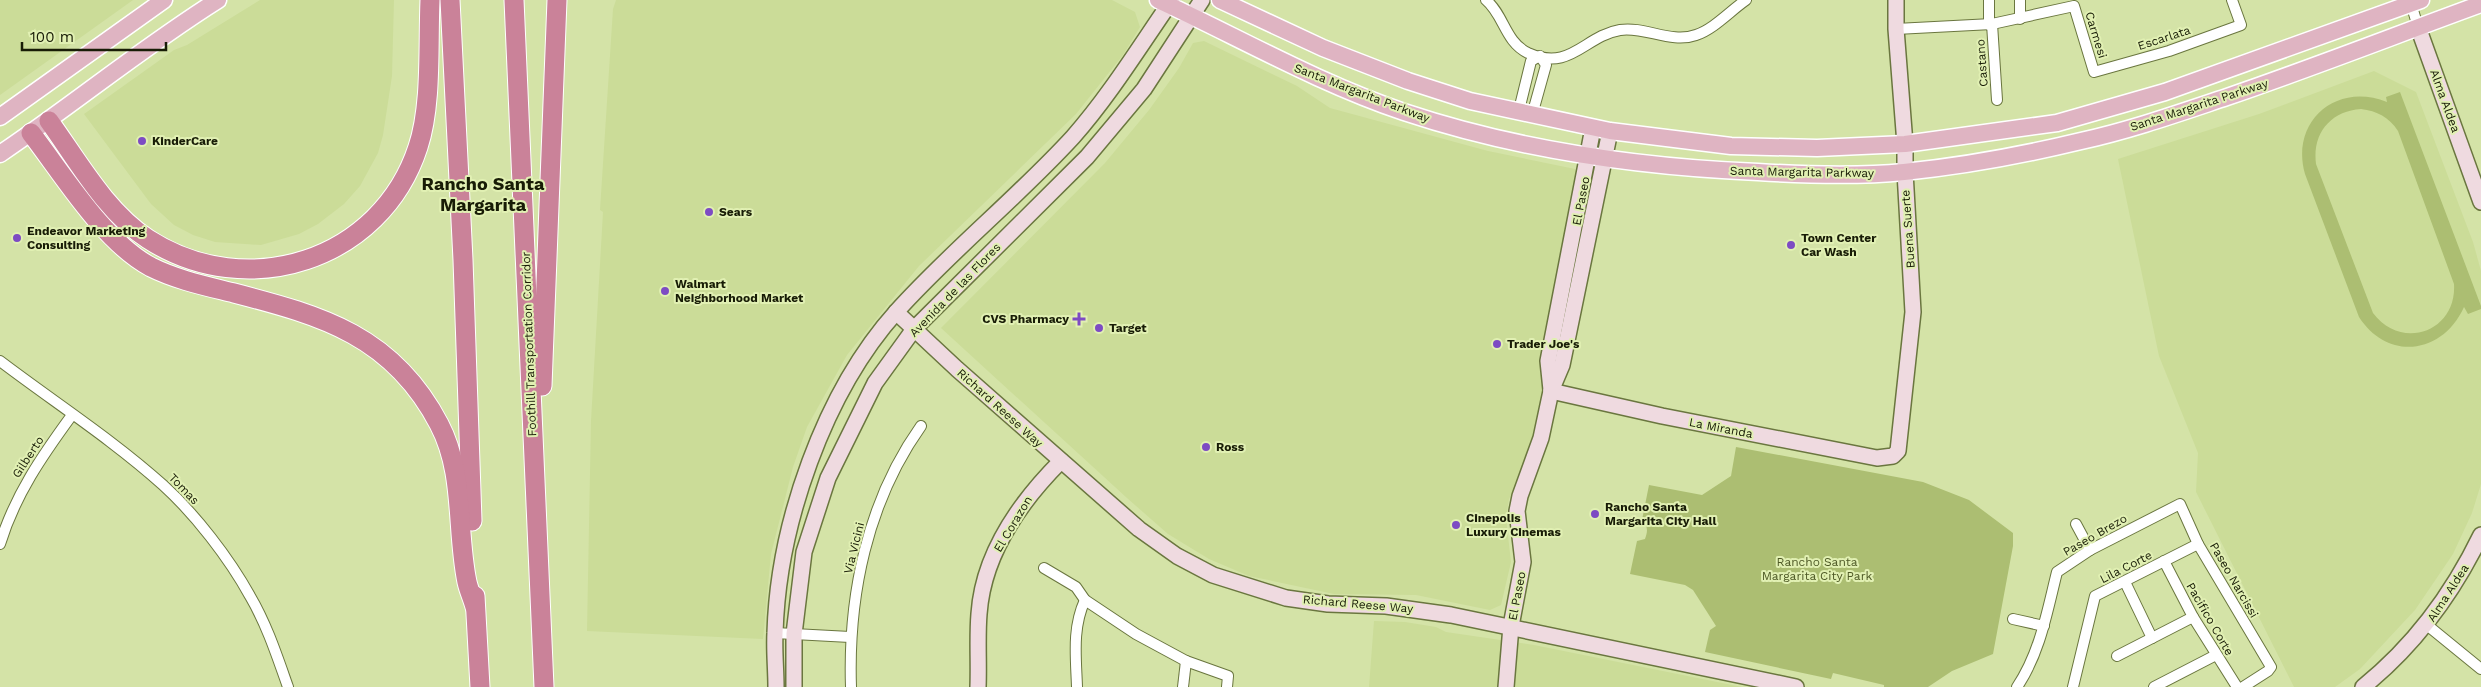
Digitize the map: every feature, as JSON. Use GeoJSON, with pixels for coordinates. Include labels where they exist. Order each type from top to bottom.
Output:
{"type":"FeatureCollection","features":[{"type":"Feature","properties":{"kind":"highway"},"geometry":{"type":"LineString","coordinates":[[49,121],[130,226],[166,250],[206,264],[231,269],[284,267],[302,262],[346,241],[368,224],[389,201],[406,176],[418,147],[425,117],[430,0]]}},
{"type":"Feature","properties":{"kind":"highway"},"geometry":{"type":"LineString","coordinates":[[450,0],[480,687]]}},
{"type":"Feature","properties":{"kind":"highway","name":"Foothill Transportation Corridor"},"geometry":{"type":"LineString","coordinates":[[514,0],[544,687]]}},
{"type":"Feature","properties":{"kind":"highway"},"geometry":{"type":"LineString","coordinates":[[537,544],[542,530],[540,436],[557,0]]}},
{"type":"Feature","properties":{"kind":"highway"},"geometry":{"type":"LineString","coordinates":[[31,134],[114,239],[151,267],[196,284],[308,313],[333,323],[367,342],[400,370],[430,408],[448,443],[457,482],[467,583],[476,607]]}},
{"type":"Feature","properties":{"kind":"main road"},"geometry":{"type":"LineString","coordinates":[[0,117],[164,0]]}},
{"type":"Feature","properties":{"kind":"main road"},"geometry":{"type":"LineString","coordinates":[[0,154],[49,121],[177,25],[218,0]]}},
{"type":"Feature","properties":{"kind":"main road","name":"Santa Margarita Parkway"},"geometry":{"type":"LineString","coordinates":[[1220,0],[1323,48],[1408,81],[1470,101],[1610,131],[1730,146],[1849,148],[1905,144],[2057,123],[2165,92],[2414,1]]}},
{"type":"Feature","properties":{"kind":"main road","name":"Santa Margarita Parkway"},"geometry":{"type":"LineString","coordinates":[[1166,2],[1299,69],[1398,110],[1468,131],[1597,157],[1691,170],[1855,175],[1904,172],[2083,141],[2147,123],[2315,67],[2481,4]]}},
{"type":"Feature","properties":{"kind":"street","name":"Avenida de las Flores"},"geometry":{"type":"LineString","coordinates":[[794,687],[794,634],[804,552],[828,478],[875,383],[914,329],[1087,158],[1144,89],[1202,0]]}},
{"type":"Feature","properties":{"kind":"street"},"geometry":{"type":"LineString","coordinates":[[1486,0],[1494,9],[1512,40],[1528,52],[1550,59],[1561,58],[1578,52],[1607,34],[1622,30],[1674,37],[1695,35],[1746,0]]}},
{"type":"Feature","properties":{"kind":"street","name":"Buena Suerte"},"geometry":{"type":"LineString","coordinates":[[1893,456],[1898,452],[1900,442],[1913,312],[1904,172],[1905,144],[1896,29],[1896,0]]}},
{"type":"Feature","properties":{"kind":"street","name":"Castano"},"geometry":{"type":"LineString","coordinates":[[1989,0],[1997,100]]}},
{"type":"Feature","properties":{"kind":"street"},"geometry":{"type":"LineString","coordinates":[[1896,29],[1990,24],[2020,19],[2020,0]]}},
{"type":"Feature","properties":{"kind":"street","name":"Escarlata"},"geometry":{"type":"LineString","coordinates":[[2094,72],[2168,51],[2241,25],[2232,0]]}},
{"type":"Feature","properties":{"kind":"street","name":"Alma Aldea"},"geometry":{"type":"LineString","coordinates":[[2414,1],[2418,27],[2481,202]]}},
{"type":"Feature","properties":{"kind":"street","name":"Avenida de las Flores"},"geometry":{"type":"LineString","coordinates":[[776,687],[775,633],[786,546],[806,471],[829,414],[853,369],[896,312],[1074,135],[1125,70],[1166,2]]}},
{"type":"Feature","properties":{"kind":"street","name":"Carmesi"},"geometry":{"type":"LineString","coordinates":[[2020,19],[2074,6],[2094,72]]}},
{"type":"Feature","properties":{"kind":"street"},"geometry":{"type":"LineString","coordinates":[[1540,56],[1546,65],[1534,108],[1526,114],[1520,106],[1532,61],[1540,56]]}},
{"type":"Feature","properties":{"kind":"street","name":"El Paseo"},"geometry":{"type":"LineString","coordinates":[[1593,128],[1597,157]]}},
{"type":"Feature","properties":{"kind":"street","name":"El Paseo"},"geometry":{"type":"LineString","coordinates":[[1506,687],[1511,626],[1523,562],[1517,527],[1518,504],[1541,438],[1551,391],[1548,361],[1597,157],[1610,131]]}},
{"type":"Feature","properties":{"kind":"street","name":"Richard Reese Way"},"geometry":{"type":"LineString","coordinates":[[896,312],[1139,529],[1177,556],[1213,575],[1256,590],[1308,601],[1420,610],[1511,626],[1796,687]]}},
{"type":"Feature","properties":{"kind":"street","name":"Tomas"},"geometry":{"type":"LineString","coordinates":[[0,361],[120,450],[164,486],[197,520],[250,595],[265,624],[288,687]]}},
{"type":"Feature","properties":{"kind":"street","name":"La Miranda"},"geometry":{"type":"LineString","coordinates":[[1551,391],[1827,449],[1877,458],[1893,456]]}},
{"type":"Feature","properties":{"kind":"street","name":"Gilberto"},"geometry":{"type":"LineString","coordinates":[[0,544],[21,491],[36,464],[72,415]]}},
{"type":"Feature","properties":{"kind":"street","name":"Via Vicini"},"geometry":{"type":"LineString","coordinates":[[851,687],[850,637],[858,582],[870,530],[896,469],[921,426]]}},
{"type":"Feature","properties":{"kind":"street","name":"El Corazon"},"geometry":{"type":"LineString","coordinates":[[978,687],[979,613],[986,577],[998,546],[1017,515],[1035,488],[1061,461]]}},
{"type":"Feature","properties":{"kind":"street","name":"Paseo Narcissi"},"geometry":{"type":"LineString","coordinates":[[2175,505],[2180,504],[2183,507],[2198,544],[2270,667],[2268,671],[2242,687]]}},
{"type":"Feature","properties":{"kind":"street","name":"Paseo Brezo"},"geometry":{"type":"LineString","coordinates":[[2017,687],[2029,669],[2044,626],[2057,572],[2090,550],[2175,505]]}},
{"type":"Feature","properties":{"kind":"street"},"geometry":{"type":"LineString","coordinates":[[2076,524],[2090,550]]}},
{"type":"Feature","properties":{"kind":"street","name":"Alma Aldea"},"geometry":{"type":"LineString","coordinates":[[2363,687],[2427,625],[2465,568],[2481,535]]}},
{"type":"Feature","properties":{"kind":"street","name":"Lila Corte"},"geometry":{"type":"LineString","coordinates":[[2073,687],[2095,596],[2198,544]]}},
{"type":"Feature","properties":{"kind":"street","name":"Pacifico Corte"},"geometry":{"type":"LineString","coordinates":[[2164,561],[2193,617],[2237,687]]}},
{"type":"Feature","properties":{"kind":"street"},"geometry":{"type":"LineString","coordinates":[[1044,568],[1076,588],[1085,600],[1136,634],[1186,661],[1228,676],[1227,687]]}},
{"type":"Feature","properties":{"kind":"street"},"geometry":{"type":"LineString","coordinates":[[2125,582],[2152,638]]}},
{"type":"Feature","properties":{"kind":"street"},"geometry":{"type":"LineString","coordinates":[[1077,687],[1075,631],[1078,615],[1085,600]]}},
{"type":"Feature","properties":{"kind":"street"},"geometry":{"type":"LineString","coordinates":[[2117,656],[2193,617]]}},
{"type":"Feature","properties":{"kind":"street"},"geometry":{"type":"LineString","coordinates":[[2013,619],[2044,626]]}},
{"type":"Feature","properties":{"kind":"street"},"geometry":{"type":"LineString","coordinates":[[2427,625],[2481,669]]}},
{"type":"Feature","properties":{"kind":"street"},"geometry":{"type":"LineString","coordinates":[[775,633],[850,637]]}},
{"type":"Feature","properties":{"kind":"street"},"geometry":{"type":"LineString","coordinates":[[2154,687],[2216,655]]}},
{"type":"Feature","properties":{"kind":"street"},"geometry":{"type":"LineString","coordinates":[[1183,687],[1186,661]]}},
{"type":"Feature","properties":{"kind":"shaded area"},"geometry":{"type":"Polygon","coordinates":[[[0,0],[133,0],[0,95],[0,0]]]}},
{"type":"Feature","properties":{"kind":"shaded area"},"geometry":{"type":"Polygon","coordinates":[[[260,0],[394,0],[392,76],[383,135],[378,153],[360,186],[344,204],[318,224],[299,234],[261,245],[215,242],[193,235],[174,225],[151,204],[84,114],[174,50],[187,45],[260,0]]]}},
{"type":"Feature","properties":{"kind":"shaded area"},"geometry":{"type":"Polygon","coordinates":[[[616,0],[1112,0],[1135,12],[1140,27],[1123,55],[1076,114],[919,266],[847,355],[807,427],[793,467],[771,554],[763,639],[587,631],[591,421],[603,212],[600,210],[613,9],[616,0]]]}},
{"type":"Feature","properties":{"kind":"shaded area"},"geometry":{"type":"Polygon","coordinates":[[[1204,41],[1297,86],[1330,108],[1488,151],[1575,169],[1582,181],[1529,464],[1509,499],[1506,518],[1511,562],[1501,605],[1490,610],[1416,595],[1334,594],[1249,576],[1209,559],[1168,534],[941,328],[1105,163],[1149,110],[1179,68],[1193,43],[1204,41]]]}},
{"type":"Feature","properties":{"kind":"shaded area"},"geometry":{"type":"Polygon","coordinates":[[[2374,71],[2416,92],[2473,242],[2481,271],[2481,484],[2472,513],[2453,554],[2415,610],[2360,669],[2335,687],[2294,687],[2196,492],[2198,453],[2159,356],[2118,159],[2259,114],[2374,71]]]}},
{"type":"Feature","properties":{"kind":"shaded area"},"geometry":{"type":"Polygon","coordinates":[[[1374,621],[1405,622],[1436,627],[1446,632],[1534,645],[1742,687],[1369,687],[1374,621]]]}},
{"type":"Feature","properties":{"kind":"green space"},"geometry":{"type":"Polygon","coordinates":[[[2400,92],[2481,306],[2481,309],[2468,314],[2464,307],[2455,323],[2443,335],[2429,343],[2415,346],[2399,346],[2385,341],[2371,331],[2359,317],[2305,174],[2302,155],[2304,138],[2311,123],[2321,111],[2335,102],[2351,97],[2368,97],[2387,102],[2386,97],[2400,92]],[[2361,109],[2341,114],[2326,126],[2317,143],[2316,164],[2373,313],[2385,325],[2398,331],[2412,333],[2425,331],[2437,324],[2447,314],[2453,301],[2454,284],[2398,131],[2387,118],[2361,109]]]}},
{"type":"Feature","properties":{"kind":"green space","name":"Rancho Santa Margarita City Park"},"geometry":{"type":"Polygon","coordinates":[[[1736,447],[1923,482],[1969,500],[2013,533],[2013,546],[1993,654],[1952,671],[1928,687],[1884,687],[1884,685],[1833,673],[1831,679],[1705,652],[1710,630],[1716,626],[1693,590],[1685,585],[1630,574],[1637,541],[1645,539],[1647,534],[1647,529],[1642,520],[1649,485],[1702,495],[1731,476],[1736,447]]]}},
{"type":"Feature","properties":{"kind":"place","name":"KinderCare"},"geometry":{"type":"Point","coordinates":[142,141]}},
{"type":"Feature","properties":{"kind":"place","name":"Sears"},"geometry":{"type":"Point","coordinates":[709,212]}},
{"type":"Feature","properties":{"kind":"place","name":"Endeavor Marketing Consulting"},"geometry":{"type":"Point","coordinates":[17,238]}},
{"type":"Feature","properties":{"kind":"place","name":"Town Center Car Wash"},"geometry":{"type":"Point","coordinates":[1791,245]}},
{"type":"Feature","properties":{"kind":"place","name":"Walmart Neighborhood Market"},"geometry":{"type":"Point","coordinates":[665,291]}},
{"type":"Feature","properties":{"kind":"place","name":"CVS Pharmacy"},"geometry":{"type":"Point","coordinates":[1079,319]}},
{"type":"Feature","properties":{"kind":"place","name":"Target"},"geometry":{"type":"Point","coordinates":[1099,328]}},
{"type":"Feature","properties":{"kind":"place","name":"Trader Joe's"},"geometry":{"type":"Point","coordinates":[1497,344]}},
{"type":"Feature","properties":{"kind":"place","name":"Ross"},"geometry":{"type":"Point","coordinates":[1206,447]}},
{"type":"Feature","properties":{"kind":"place","name":"Rancho Santa Margarita City Hall"},"geometry":{"type":"Point","coordinates":[1595,514]}},
{"type":"Feature","properties":{"kind":"place","name":"Cinepolis Luxury Cinemas"},"geometry":{"type":"Point","coordinates":[1456,525]}},
{"type":"Feature","properties":{"kind":"district","name":"Rancho Santa Margarita"},"geometry":{"type":"Point","coordinates":[483,193]}}]}
